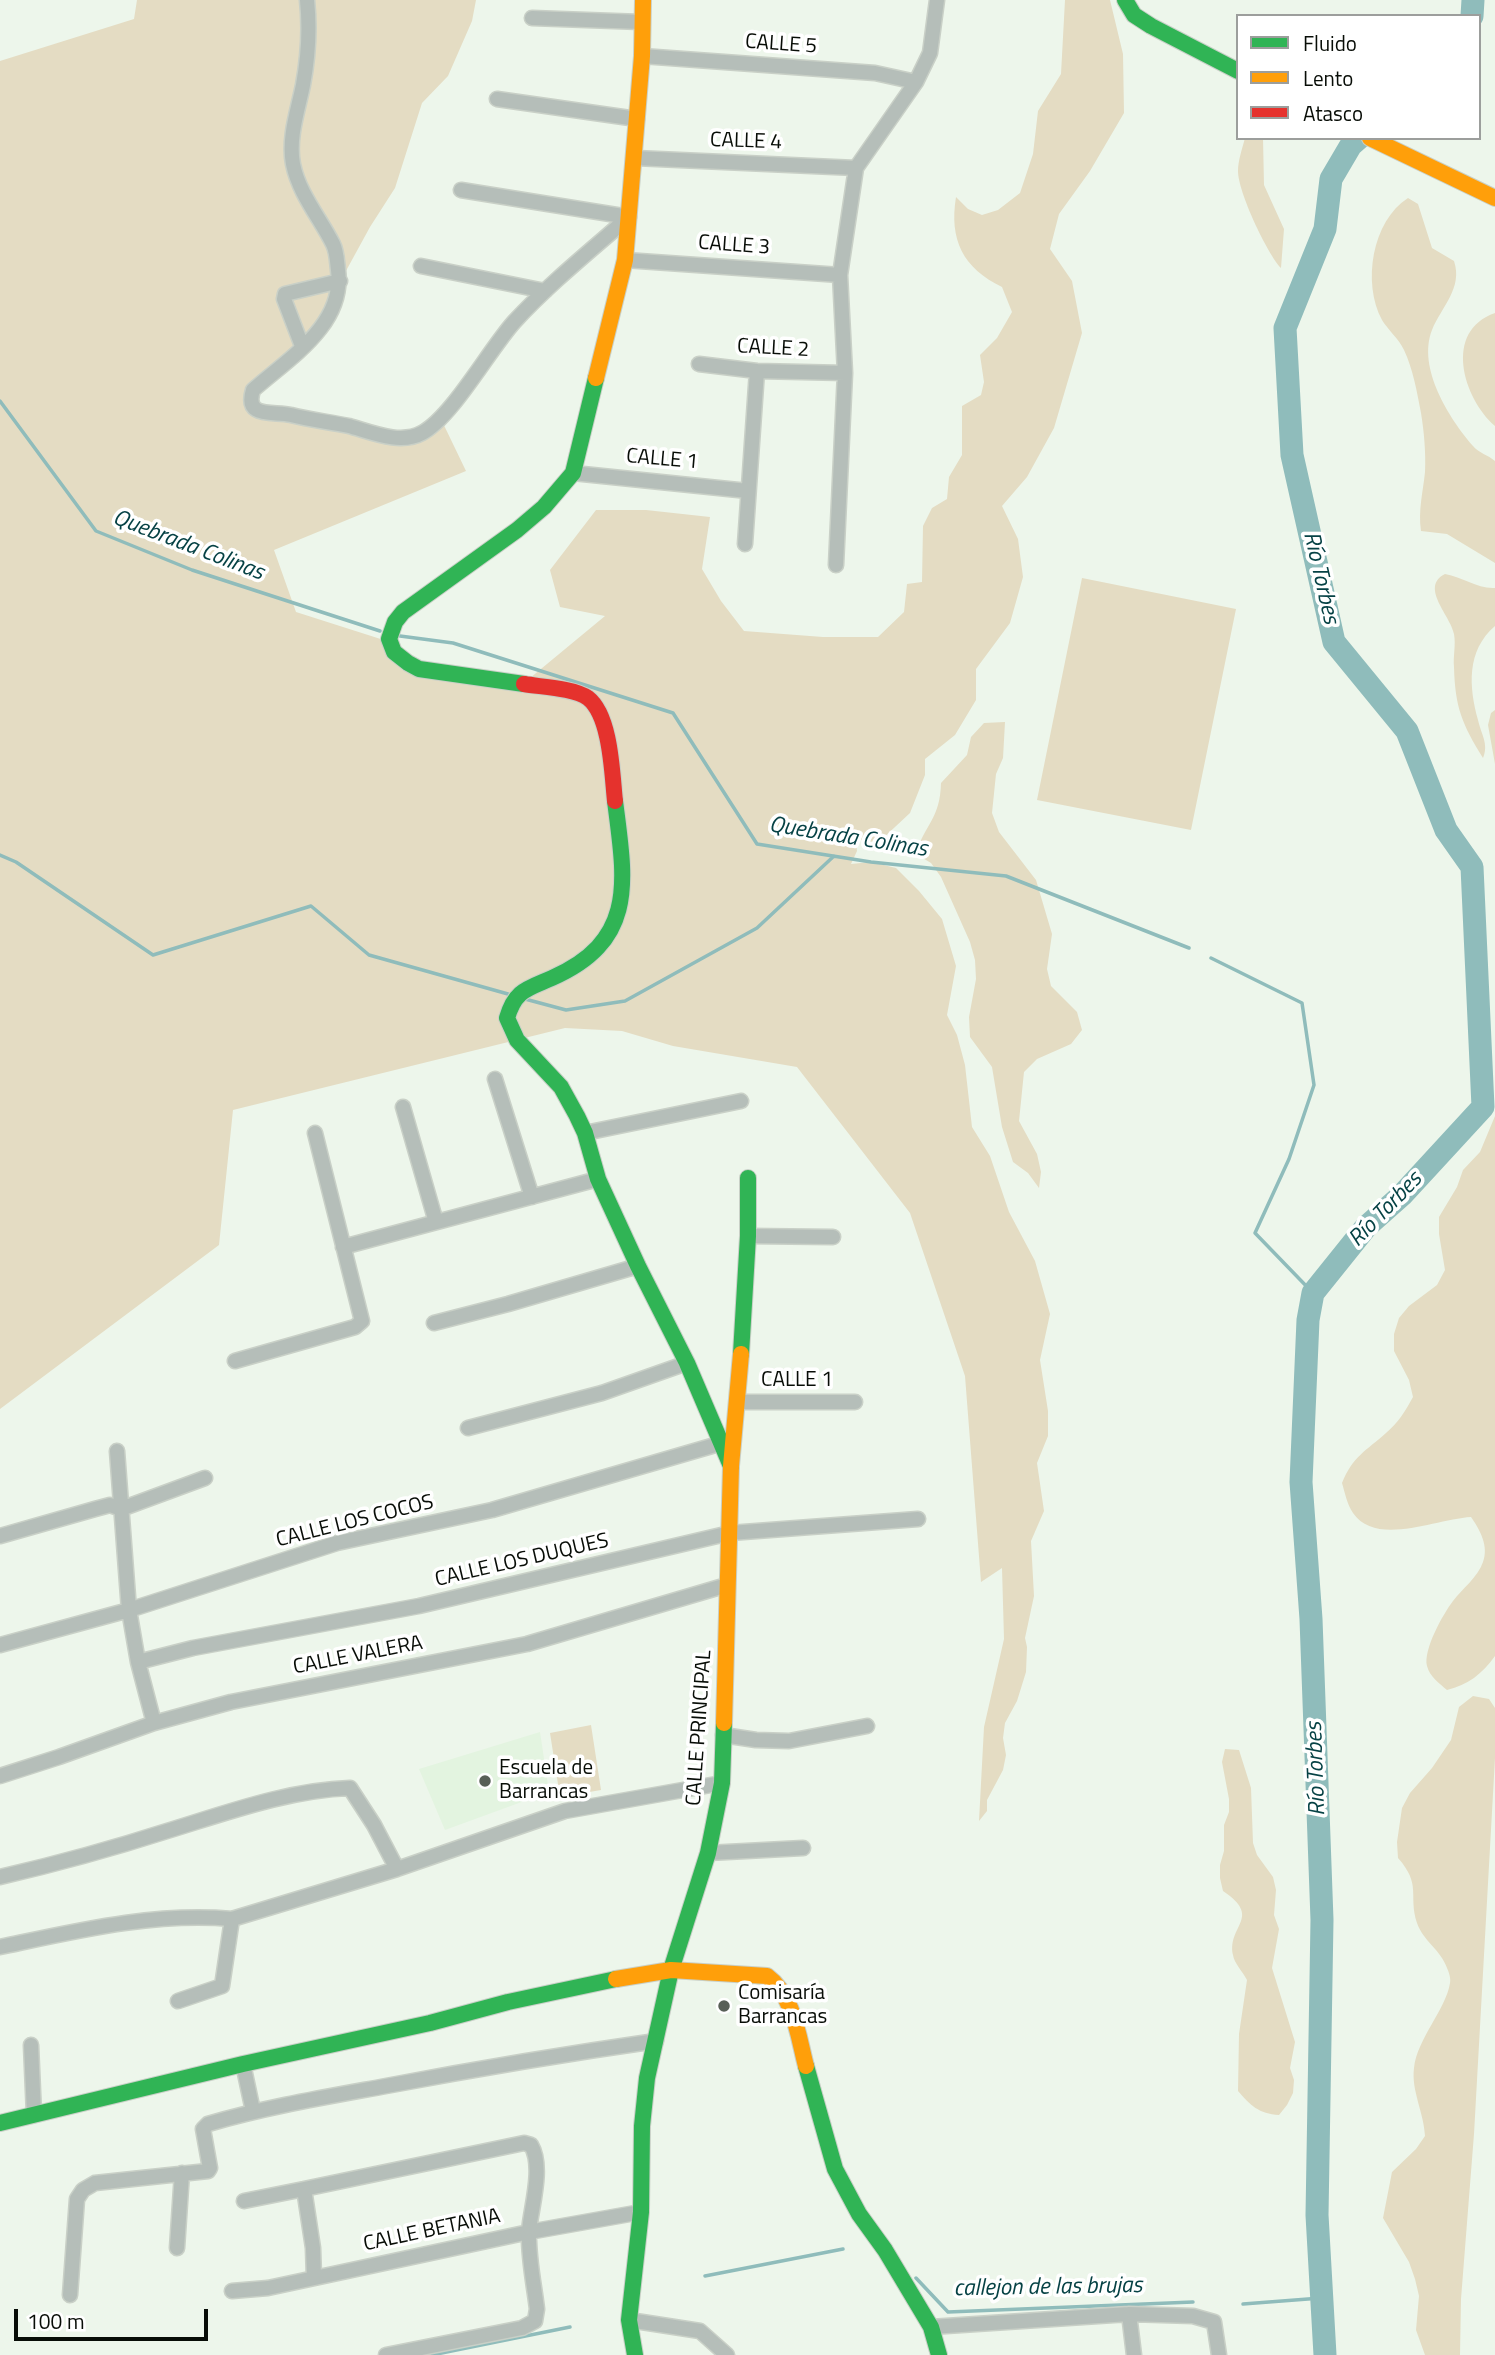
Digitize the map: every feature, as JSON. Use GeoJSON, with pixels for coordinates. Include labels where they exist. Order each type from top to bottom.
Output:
{"type":"FeatureCollection","features":[{"type":"Feature","properties":{"kind":"street"},"geometry":{"type":"LineString","coordinates":[[307,0],[308,43],[303,83],[292,131],[293,163],[306,200],[336,248],[340,281],[336,304],[325,324],[253,390],[250,397],[255,410],[348,426],[387,437],[422,434],[441,417],[513,323],[629,217]]}},
{"type":"Feature","properties":{"kind":"street"},"geometry":{"type":"LineString","coordinates":[[643,0],[638,119],[625,260],[573,473],[544,508],[403,612],[391,627],[388,642],[398,658],[419,669],[565,690],[587,696],[598,710],[609,749],[621,849],[623,893],[615,924],[607,939],[586,959],[572,969],[526,989],[512,1001],[508,1018],[517,1040],[561,1087],[585,1133],[597,1180],[687,1363],[731,1466]]}},
{"type":"Feature","properties":{"kind":"street"},"geometry":{"type":"LineString","coordinates":[[836,565],[845,373],[840,275],[856,168],[916,82],[930,53],[937,0]]}},
{"type":"Feature","properties":{"kind":"street"},"geometry":{"type":"LineString","coordinates":[[1125,0],[1134,15],[1162,33],[1236,70]]}},
{"type":"Feature","properties":{"kind":"street"},"geometry":{"type":"LineString","coordinates":[[532,18],[641,22]]}},
{"type":"Feature","properties":{"kind":"street","name":"CALLE 5"},"geometry":{"type":"LineString","coordinates":[[642,56],[875,73],[916,82]]}},
{"type":"Feature","properties":{"kind":"street"},"geometry":{"type":"LineString","coordinates":[[497,99],[638,119]]}},
{"type":"Feature","properties":{"kind":"street"},"geometry":{"type":"LineString","coordinates":[[1374,140],[1495,198]]}},
{"type":"Feature","properties":{"kind":"street","name":"CALLE 4"},"geometry":{"type":"LineString","coordinates":[[635,158],[856,168]]}},
{"type":"Feature","properties":{"kind":"street"},"geometry":{"type":"LineString","coordinates":[[461,190],[629,217]]}},
{"type":"Feature","properties":{"kind":"street","name":"CALLE 3"},"geometry":{"type":"LineString","coordinates":[[625,260],[840,275]]}},
{"type":"Feature","properties":{"kind":"street"},"geometry":{"type":"LineString","coordinates":[[421,266],[545,291]]}},
{"type":"Feature","properties":{"kind":"street"},"geometry":{"type":"LineString","coordinates":[[302,346],[284,299],[285,295],[340,281]]}},
{"type":"Feature","properties":{"kind":"street","name":"CALLE 2"},"geometry":{"type":"LineString","coordinates":[[699,364],[757,372],[845,373]]}},
{"type":"Feature","properties":{"kind":"street"},"geometry":{"type":"LineString","coordinates":[[745,544],[757,372]]}},
{"type":"Feature","properties":{"kind":"street","name":"CALLE 1"},"geometry":{"type":"LineString","coordinates":[[573,473],[748,491]]}},
{"type":"Feature","properties":{"kind":"street"},"geometry":{"type":"LineString","coordinates":[[495,1079],[532,1197]]}},
{"type":"Feature","properties":{"kind":"street"},"geometry":{"type":"LineString","coordinates":[[585,1133],[741,1101]]}},
{"type":"Feature","properties":{"kind":"street"},"geometry":{"type":"LineString","coordinates":[[403,1107],[436,1223]]}},
{"type":"Feature","properties":{"kind":"street"},"geometry":{"type":"LineString","coordinates":[[235,1361],[360,1325],[362,1321],[315,1133]]}},
{"type":"Feature","properties":{"kind":"street","name":"CALLE PRINCIPAL"},"geometry":{"type":"LineString","coordinates":[[635,2355],[629,2320],[640,2212],[642,2126],[647,2078],[671,1970],[708,1853],[722,1783],[731,1466],[738,1402],[748,1236],[748,1178]]}},
{"type":"Feature","properties":{"kind":"street"},"geometry":{"type":"LineString","coordinates":[[343,1247],[597,1180]]}},
{"type":"Feature","properties":{"kind":"street"},"geometry":{"type":"LineString","coordinates":[[748,1236],[833,1237]]}},
{"type":"Feature","properties":{"kind":"street"},"geometry":{"type":"LineString","coordinates":[[434,1322],[508,1304],[638,1266]]}},
{"type":"Feature","properties":{"kind":"street"},"geometry":{"type":"LineString","coordinates":[[468,1428],[602,1392],[687,1363]]}},
{"type":"Feature","properties":{"kind":"street","name":"CALLE 1"},"geometry":{"type":"LineString","coordinates":[[738,1402],[855,1402]]}},
{"type":"Feature","properties":{"kind":"street","name":"CALLE LOS COCOS"},"geometry":{"type":"LineString","coordinates":[[0,1645],[129,1610],[337,1543],[492,1510],[722,1443]]}},
{"type":"Feature","properties":{"kind":"street"},"geometry":{"type":"LineString","coordinates":[[117,1451],[129,1610],[138,1662],[154,1723]]}},
{"type":"Feature","properties":{"kind":"street"},"geometry":{"type":"LineString","coordinates":[[0,1536],[110,1505],[121,1509],[205,1478]]}},
{"type":"Feature","properties":{"kind":"street","name":"CALLE LOS DUQUES"},"geometry":{"type":"LineString","coordinates":[[138,1662],[193,1648],[419,1606],[730,1533],[918,1519]]}},
{"type":"Feature","properties":{"kind":"street","name":"CALLE VALERA"},"geometry":{"type":"LineString","coordinates":[[0,1776],[59,1758],[154,1723],[231,1702],[527,1644],[727,1585]]}},
{"type":"Feature","properties":{"kind":"street"},"geometry":{"type":"LineString","coordinates":[[723,1735],[789,1741],[867,1726]]}},
{"type":"Feature","properties":{"kind":"street"},"geometry":{"type":"LineString","coordinates":[[0,1947],[106,1926],[173,1917],[232,1919],[397,1869],[565,1811],[722,1783]]}},
{"type":"Feature","properties":{"kind":"street"},"geometry":{"type":"LineString","coordinates":[[0,1877],[82,1858],[224,1814],[331,1788],[350,1788],[374,1825],[397,1869]]}},
{"type":"Feature","properties":{"kind":"street"},"geometry":{"type":"LineString","coordinates":[[708,1853],[803,1849]]}},
{"type":"Feature","properties":{"kind":"street"},"geometry":{"type":"LineString","coordinates":[[178,2001],[222,1986],[232,1919]]}},
{"type":"Feature","properties":{"kind":"street"},"geometry":{"type":"LineString","coordinates":[[0,2123],[243,2064],[430,2023],[508,2001],[650,1972],[671,1970],[767,1976],[776,1982],[783,1992],[835,2169],[859,2214],[885,2250],[931,2327],[939,2355]]}},
{"type":"Feature","properties":{"kind":"street"},"geometry":{"type":"LineString","coordinates":[[70,2295],[77,2199],[83,2190],[94,2183],[210,2170],[204,2126],[253,2111],[529,2059],[656,2040]]}},
{"type":"Feature","properties":{"kind":"street"},"geometry":{"type":"LineString","coordinates":[[31,2045],[34,2115]]}},
{"type":"Feature","properties":{"kind":"street"},"geometry":{"type":"LineString","coordinates":[[243,2064],[253,2111]]}},
{"type":"Feature","properties":{"kind":"street"},"geometry":{"type":"LineString","coordinates":[[244,2201],[524,2143],[531,2145],[535,2152],[535,2196],[529,2232],[537,2309],[535,2321],[522,2328],[386,2355]]}},
{"type":"Feature","properties":{"kind":"street"},"geometry":{"type":"LineString","coordinates":[[177,2248],[182,2173]]}},
{"type":"Feature","properties":{"kind":"street"},"geometry":{"type":"LineString","coordinates":[[304,2189],[313,2248],[314,2278]]}},
{"type":"Feature","properties":{"kind":"street","name":"CALLE BETANIA"},"geometry":{"type":"LineString","coordinates":[[232,2291],[268,2288],[529,2232],[640,2212]]}},
{"type":"Feature","properties":{"kind":"street"},"geometry":{"type":"LineString","coordinates":[[931,2327],[1129,2314],[1193,2316],[1214,2322],[1219,2355]]}},
{"type":"Feature","properties":{"kind":"street"},"geometry":{"type":"LineString","coordinates":[[1129,2314],[1134,2355]]}},
{"type":"Feature","properties":{"kind":"street"},"geometry":{"type":"LineString","coordinates":[[629,2320],[700,2331],[727,2355]]}},
{"type":"Feature","properties":{"kind":"shaded area"},"geometry":{"type":"Polygon","coordinates":[[[137,0],[476,0],[472,21],[448,76],[422,103],[395,188],[341,280],[337,303],[254,389],[252,403],[388,432],[421,432],[440,417],[466,471],[274,550],[296,612],[390,642],[399,658],[524,683],[605,616],[560,607],[550,570],[596,510],[646,510],[710,517],[702,569],[721,601],[744,631],[823,637],[878,637],[904,612],[907,584],[922,582],[923,526],[932,508],[947,499],[949,477],[962,455],[962,406],[981,395],[984,382],[980,355],[997,338],[1012,312],[1002,287],[977,271],[962,251],[955,227],[956,197],[968,209],[982,215],[998,210],[1020,193],[1033,154],[1038,111],[1061,74],[1065,0],[1110,0],[1123,54],[1124,113],[1090,171],[1059,214],[1050,249],[1072,281],[1082,333],[1054,428],[1027,477],[1002,506],[1018,539],[1023,577],[1010,623],[976,669],[976,700],[955,735],[925,759],[925,775],[910,813],[880,841],[864,842],[855,835],[857,851],[851,864],[871,862],[896,868],[942,919],[956,966],[947,1015],[957,1035],[965,1065],[972,1127],[990,1156],[1009,1212],[1035,1261],[1050,1314],[1040,1360],[1048,1411],[1048,1436],[1037,1463],[1044,1511],[1031,1541],[1034,1596],[1025,1638],[1026,1672],[1017,1701],[1005,1723],[1003,1738],[1006,1755],[1003,1770],[987,1800],[987,1811],[979,1821],[984,1727],[1004,1639],[1002,1568],[981,1582],[965,1376],[910,1213],[797,1067],[673,1046],[622,1031],[565,1028],[233,1110],[219,1245],[0,1409],[0,61],[134,19],[137,0]]]}},
{"type":"Feature","properties":{"kind":"shaded area"},"geometry":{"type":"Polygon","coordinates":[[[1245,140],[1263,140],[1264,185],[1284,229],[1281,268],[1254,222],[1239,181],[1239,163],[1245,140]]]}},
{"type":"Feature","properties":{"kind":"shaded area"},"geometry":{"type":"Polygon","coordinates":[[[1408,198],[1418,204],[1432,248],[1454,261],[1454,288],[1432,330],[1428,345],[1429,360],[1438,392],[1454,421],[1475,448],[1495,461],[1495,563],[1447,534],[1421,531],[1420,508],[1425,457],[1418,397],[1404,350],[1382,320],[1376,305],[1372,271],[1374,254],[1386,222],[1408,198]]]}},
{"type":"Feature","properties":{"kind":"shaded area"},"geometry":{"type":"Polygon","coordinates":[[[1495,313],[1495,426],[1474,399],[1467,383],[1464,349],[1469,334],[1479,322],[1495,313]]]}},
{"type":"Feature","properties":{"kind":"shaded area"},"geometry":{"type":"Polygon","coordinates":[[[1445,574],[1482,587],[1495,588],[1495,626],[1479,647],[1472,670],[1473,695],[1485,744],[1483,758],[1465,725],[1458,704],[1454,634],[1439,602],[1435,586],[1445,574]]]}},
{"type":"Feature","properties":{"kind":"shaded area"},"geometry":{"type":"Polygon","coordinates":[[[1082,578],[1236,609],[1191,830],[1037,800],[1082,578]]]}},
{"type":"Feature","properties":{"kind":"shaded area"},"geometry":{"type":"Polygon","coordinates":[[[1495,710],[1495,764],[1488,725],[1491,713],[1495,710]]]}},
{"type":"Feature","properties":{"kind":"shaded area"},"geometry":{"type":"Polygon","coordinates":[[[1005,722],[1003,758],[996,774],[992,813],[999,832],[1036,880],[1052,934],[1047,969],[1051,986],[1077,1012],[1082,1030],[1071,1044],[1037,1059],[1024,1072],[1019,1121],[1037,1154],[1041,1172],[1039,1188],[1028,1173],[1013,1162],[1002,1127],[992,1067],[970,1037],[969,1017],[976,979],[970,942],[941,877],[931,863],[916,854],[935,814],[941,783],[967,755],[971,737],[984,723],[1005,722]]]}},
{"type":"Feature","properties":{"kind":"shaded area"},"geometry":{"type":"Polygon","coordinates":[[[1495,1116],[1495,1656],[1474,1678],[1447,1690],[1428,1670],[1428,1651],[1449,1607],[1481,1567],[1485,1550],[1480,1533],[1471,1517],[1391,1530],[1376,1528],[1363,1523],[1353,1513],[1342,1483],[1355,1460],[1394,1425],[1413,1397],[1409,1380],[1394,1351],[1394,1334],[1399,1318],[1409,1306],[1437,1285],[1445,1270],[1439,1217],[1457,1187],[1463,1170],[1480,1152],[1495,1116]]]}},
{"type":"Feature","properties":{"kind":"shaded area"},"geometry":{"type":"Polygon","coordinates":[[[1473,1696],[1489,1699],[1495,1708],[1495,1758],[1474,2134],[1461,2299],[1460,2355],[1425,2355],[1416,2330],[1419,2296],[1415,2279],[1409,2262],[1383,2218],[1392,2172],[1416,2149],[1425,2136],[1414,2085],[1414,2068],[1420,2046],[1443,2003],[1450,1980],[1444,1962],[1417,1923],[1412,1883],[1398,1858],[1397,1842],[1402,1808],[1410,1793],[1432,1768],[1451,1740],[1459,1707],[1473,1696]]]}},
{"type":"Feature","properties":{"kind":"shaded area"},"geometry":{"type":"Polygon","coordinates":[[[591,1725],[601,1790],[560,1797],[550,1733],[591,1725]]]}},
{"type":"Feature","properties":{"kind":"shaded area","name":"Escuela de Barrancas"},"geometry":{"type":"Polygon","coordinates":[[[540,1732],[549,1792],[445,1830],[419,1769],[540,1732]]]}},
{"type":"Feature","properties":{"kind":"shaded area"},"geometry":{"type":"Polygon","coordinates":[[[1225,1749],[1239,1750],[1251,1788],[1253,1843],[1257,1855],[1273,1877],[1276,1890],[1274,1915],[1279,1929],[1272,1968],[1295,2042],[1290,2068],[1294,2080],[1293,2093],[1279,2115],[1256,2108],[1238,2091],[1239,2034],[1247,1980],[1233,1955],[1232,1945],[1241,1922],[1241,1908],[1223,1891],[1220,1878],[1224,1825],[1229,1812],[1222,1762],[1225,1749]]]}},
{"type":"Feature","properties":{"kind":"waterway","name":"Río Torbes"},"geometry":{"type":"LineString","coordinates":[[1472,14],[1473,0]]}},
{"type":"Feature","properties":{"kind":"waterway","name":"Río Torbes"},"geometry":{"type":"LineString","coordinates":[[1325,2355],[1317,2215],[1322,1920],[1311,1619],[1301,1482],[1308,1320],[1313,1293],[1366,1227],[1402,1195],[1483,1107],[1472,867],[1446,830],[1407,731],[1334,642],[1292,455],[1285,328],[1325,229],[1331,179],[1357,140]]}},
{"type":"Feature","properties":{"kind":"waterway","name":"Quebrada Colinas"},"geometry":{"type":"LineString","coordinates":[[0,401],[96,531],[192,570],[380,631]]}},
{"type":"Feature","properties":{"kind":"waterway","name":"Quebrada Colinas"},"geometry":{"type":"LineString","coordinates":[[400,636],[453,643],[673,713],[757,844],[871,862],[1006,876],[1189,948]]}},
{"type":"Feature","properties":{"kind":"waterway"},"geometry":{"type":"LineString","coordinates":[[0,855],[16,862],[153,955],[311,906],[369,955],[508,994]]}},
{"type":"Feature","properties":{"kind":"waterway"},"geometry":{"type":"LineString","coordinates":[[525,999],[566,1010],[625,1001],[757,928],[834,856]]}},
{"type":"Feature","properties":{"kind":"waterway","name":"Quebrada Colinas"},"geometry":{"type":"LineString","coordinates":[[1211,958],[1302,1003],[1314,1085],[1289,1159],[1255,1233],[1313,1293]]}},
{"type":"Feature","properties":{"kind":"waterway","name":"callejon de las brujas"},"geometry":{"type":"LineString","coordinates":[[705,2276],[843,2249]]}},
{"type":"Feature","properties":{"kind":"waterway","name":"callejon de las brujas"},"geometry":{"type":"LineString","coordinates":[[916,2278],[948,2312],[1193,2302]]}},
{"type":"Feature","properties":{"kind":"waterway","name":"callejon de las brujas"},"geometry":{"type":"LineString","coordinates":[[1243,2304],[1321,2298]]}},
{"type":"Feature","properties":{"kind":"waterway","name":"callejon de las brujas"},"geometry":{"type":"LineString","coordinates":[[432,2355],[570,2327]]}},
{"type":"Feature","properties":{"kind":"traffic: fast"},"geometry":{"type":"LineString","coordinates":[[1125,0],[1134,15],[1151,26],[1236,70]]}},
{"type":"Feature","properties":{"kind":"traffic: fast"},"geometry":{"type":"LineString","coordinates":[[524,684],[419,669],[394,652],[389,639],[395,622],[403,612],[517,530],[544,507],[573,473],[596,378]]}},
{"type":"Feature","properties":{"kind":"traffic: fast"},"geometry":{"type":"LineString","coordinates":[[615,801],[622,882],[620,905],[612,926],[600,945],[580,963],[518,996],[507,1018],[517,1040],[561,1087],[577,1116],[585,1133],[598,1179],[687,1363],[731,1466]]}},
{"type":"Feature","properties":{"kind":"traffic: fast"},"geometry":{"type":"LineString","coordinates":[[741,1354],[748,1236],[748,1178]]}},
{"type":"Feature","properties":{"kind":"traffic: fast"},"geometry":{"type":"LineString","coordinates":[[635,2355],[629,2320],[641,2212],[642,2126],[647,2078],[671,1970],[708,1853],[722,1783],[724,1723]]}},
{"type":"Feature","properties":{"kind":"traffic: fast"},"geometry":{"type":"LineString","coordinates":[[0,2123],[243,2064],[430,2023],[508,2002],[616,1979]]}},
{"type":"Feature","properties":{"kind":"traffic: fast"},"geometry":{"type":"LineString","coordinates":[[806,2066],[835,2169],[859,2214],[885,2250],[931,2327],[939,2355]]}},
{"type":"Feature","properties":{"kind":"traffic: slow"},"geometry":{"type":"LineString","coordinates":[[596,378],[625,260],[642,56],[643,0]]}},
{"type":"Feature","properties":{"kind":"traffic: slow"},"geometry":{"type":"LineString","coordinates":[[1374,140],[1495,198]]}},
{"type":"Feature","properties":{"kind":"traffic: slow"},"geometry":{"type":"LineString","coordinates":[[724,1723],[731,1466],[741,1354]]}},
{"type":"Feature","properties":{"kind":"traffic: slow"},"geometry":{"type":"LineString","coordinates":[[616,1979],[671,1970],[767,1976],[776,1984],[789,2005],[806,2066]]}},
{"type":"Feature","properties":{"kind":"traffic: jam"},"geometry":{"type":"LineString","coordinates":[[524,684],[574,692],[588,698],[596,706],[606,731],[615,801]]}},
{"type":"Feature","properties":{"kind":"place","name":"Escuela de Barrancas"},"geometry":{"type":"Point","coordinates":[485,1781]}},
{"type":"Feature","properties":{"kind":"place","name":"Comisaría Barrancas"},"geometry":{"type":"Point","coordinates":[724,2006]}}]}
